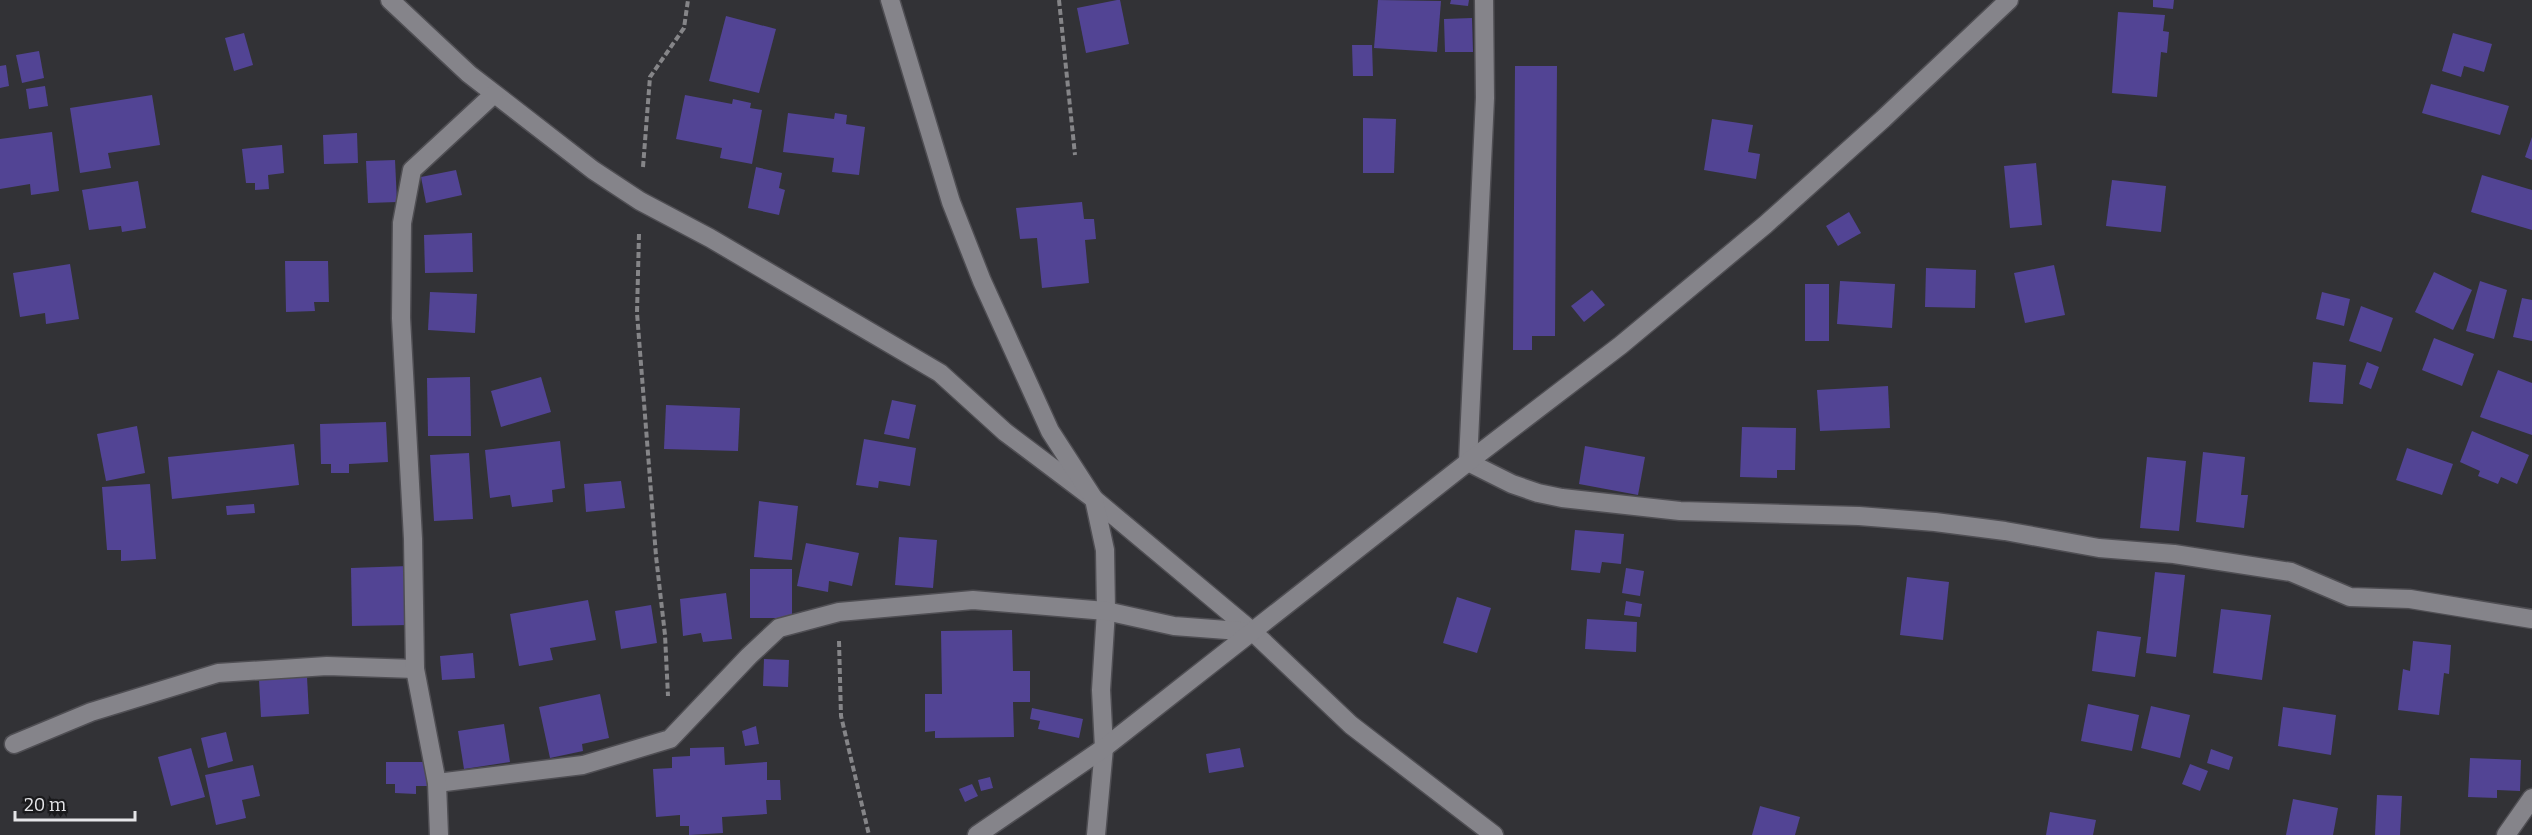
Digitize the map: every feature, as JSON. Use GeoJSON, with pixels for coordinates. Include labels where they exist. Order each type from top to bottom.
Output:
{"type":"FeatureCollection","features":[{"type":"Feature","properties":{"kind":"street"},"geometry":{"type":"LineString","coordinates":[[390,0],[454,61],[593,170],[640,201],[710,238],[940,374],[1005,432],[1094,499],[1253,632],[1351,725],[1494,835]]}},
{"type":"Feature","properties":{"kind":"street"},"geometry":{"type":"LineString","coordinates":[[890,0],[951,202],[982,280],[1050,431],[1094,499],[1105,550],[1106,611],[1101,690],[1104,748],[1096,835]]}},
{"type":"Feature","properties":{"kind":"street"},"geometry":{"type":"LineString","coordinates":[[1468,462],[1485,98],[1484,0]]}},
{"type":"Feature","properties":{"kind":"street"},"geometry":{"type":"LineString","coordinates":[[976,835],[1104,748],[1621,345],[1765,225],[1883,119],[2009,0]]}},
{"type":"Feature","properties":{"kind":"street"},"geometry":{"type":"LineString","coordinates":[[439,835],[437,783],[415,669],[413,538],[401,318],[402,223],[412,170],[494,94]]}},
{"type":"Feature","properties":{"kind":"street"},"geometry":{"type":"LineString","coordinates":[[1468,462],[1512,484],[1562,498],[1680,512],[1817,514],[1935,522],[2005,531],[2098,548],[2175,554],[2291,572],[2350,597],[2410,599],[2532,619]]}},
{"type":"Feature","properties":{"kind":"street"},"geometry":{"type":"LineString","coordinates":[[437,783],[583,765],[670,739],[779,628],[839,612],[974,600],[1106,611],[1174,626],[1253,632]]}},
{"type":"Feature","properties":{"kind":"street"},"geometry":{"type":"LineString","coordinates":[[14,744],[91,712],[218,673],[327,666],[415,669]]}},
{"type":"Feature","properties":{"kind":"street"},"geometry":{"type":"LineString","coordinates":[[2506,835],[2532,798]]}},
{"type":"Feature","properties":{"kind":"path"},"geometry":{"type":"LineString","coordinates":[[670,739],[665,635],[656,556],[637,314],[640,201],[650,77],[684,28],[688,0]]}},
{"type":"Feature","properties":{"kind":"path"},"geometry":{"type":"LineString","coordinates":[[1059,0],[1075,155]]}},
{"type":"Feature","properties":{"kind":"path"},"geometry":{"type":"LineString","coordinates":[[839,612],[841,716],[868,835]]}},
{"type":"Feature","properties":{"kind":"building"},"geometry":{"type":"Polygon","coordinates":[[[1120,0],[1129,44],[1086,53],[1077,8],[1120,0]]]}},
{"type":"Feature","properties":{"kind":"building"},"geometry":{"type":"Polygon","coordinates":[[[1378,0],[1441,1],[1437,52],[1374,48],[1378,0]]]}},
{"type":"Feature","properties":{"kind":"building"},"geometry":{"type":"Polygon","coordinates":[[[1451,0],[1469,0],[1468,6],[1450,4],[1451,0]]]}},
{"type":"Feature","properties":{"kind":"building"},"geometry":{"type":"Polygon","coordinates":[[[2153,0],[2174,0],[2173,9],[2153,7],[2153,0]]]}},
{"type":"Feature","properties":{"kind":"building"},"geometry":{"type":"Polygon","coordinates":[[[2118,12],[2165,15],[2163,31],[2169,32],[2167,53],[2161,52],[2157,97],[2112,93],[2118,12]]]}},
{"type":"Feature","properties":{"kind":"building"},"geometry":{"type":"Polygon","coordinates":[[[726,16],[776,29],[759,93],[709,81],[726,16]]]}},
{"type":"Feature","properties":{"kind":"building"},"geometry":{"type":"Polygon","coordinates":[[[1472,18],[1473,52],[1445,52],[1444,19],[1472,18]]]}},
{"type":"Feature","properties":{"kind":"building"},"geometry":{"type":"Polygon","coordinates":[[[244,33],[253,65],[234,71],[225,38],[244,33]]]}},
{"type":"Feature","properties":{"kind":"building"},"geometry":{"type":"Polygon","coordinates":[[[2453,33],[2492,44],[2484,72],[2464,66],[2461,77],[2442,71],[2453,33]]]}},
{"type":"Feature","properties":{"kind":"building"},"geometry":{"type":"Polygon","coordinates":[[[1352,45],[1372,45],[1373,76],[1353,76],[1352,45]]]}},
{"type":"Feature","properties":{"kind":"building"},"geometry":{"type":"Polygon","coordinates":[[[39,51],[44,78],[22,83],[16,55],[39,51]]]}},
{"type":"Feature","properties":{"kind":"building"},"geometry":{"type":"Polygon","coordinates":[[[6,65],[9,86],[0,88],[0,66],[6,65]]]}},
{"type":"Feature","properties":{"kind":"building"},"geometry":{"type":"Polygon","coordinates":[[[1515,66],[1557,66],[1555,336],[1532,336],[1532,350],[1513,350],[1515,66]]]}},
{"type":"Feature","properties":{"kind":"building"},"geometry":{"type":"Polygon","coordinates":[[[2431,84],[2509,106],[2500,135],[2422,113],[2431,84]]]}},
{"type":"Feature","properties":{"kind":"building"},"geometry":{"type":"Polygon","coordinates":[[[45,86],[48,106],[29,109],[26,89],[45,86]]]}},
{"type":"Feature","properties":{"kind":"building"},"geometry":{"type":"Polygon","coordinates":[[[152,95],[160,145],[108,153],[111,168],[80,173],[70,108],[152,95]]]}},
{"type":"Feature","properties":{"kind":"building"},"geometry":{"type":"Polygon","coordinates":[[[685,95],[732,104],[733,99],[751,103],[750,108],[762,110],[752,164],[720,158],[722,148],[676,139],[685,95]]]}},
{"type":"Feature","properties":{"kind":"building"},"geometry":{"type":"Polygon","coordinates":[[[788,113],[834,119],[835,113],[847,115],[846,124],[865,127],[859,175],[832,172],[834,158],[783,152],[788,113]]]}},
{"type":"Feature","properties":{"kind":"building"},"geometry":{"type":"Polygon","coordinates":[[[1363,118],[1396,119],[1394,173],[1363,173],[1363,118]]]}},
{"type":"Feature","properties":{"kind":"building"},"geometry":{"type":"Polygon","coordinates":[[[1712,119],[1753,125],[1748,152],[1760,154],[1756,179],[1704,170],[1712,119]]]}},
{"type":"Feature","properties":{"kind":"building"},"geometry":{"type":"Polygon","coordinates":[[[52,132],[59,191],[31,195],[30,184],[0,189],[0,139],[52,132]]]}},
{"type":"Feature","properties":{"kind":"building"},"geometry":{"type":"Polygon","coordinates":[[[357,133],[358,163],[324,164],[323,135],[357,133]]]}},
{"type":"Feature","properties":{"kind":"building"},"geometry":{"type":"Polygon","coordinates":[[[2532,137],[2532,160],[2525,157],[2532,137]]]}},
{"type":"Feature","properties":{"kind":"building"},"geometry":{"type":"Polygon","coordinates":[[[282,145],[284,173],[268,175],[269,189],[255,190],[255,183],[246,183],[242,149],[282,145]]]}},
{"type":"Feature","properties":{"kind":"building"},"geometry":{"type":"Polygon","coordinates":[[[395,160],[397,202],[368,203],[366,161],[395,160]]]}},
{"type":"Feature","properties":{"kind":"building"},"geometry":{"type":"Polygon","coordinates":[[[2036,163],[2042,225],[2010,228],[2004,166],[2036,163]]]}},
{"type":"Feature","properties":{"kind":"building"},"geometry":{"type":"Polygon","coordinates":[[[756,167],[782,173],[779,188],[785,190],[779,215],[748,208],[756,167]]]}},
{"type":"Feature","properties":{"kind":"building"},"geometry":{"type":"Polygon","coordinates":[[[456,170],[462,195],[426,203],[421,177],[456,170]]]}},
{"type":"Feature","properties":{"kind":"building"},"geometry":{"type":"Polygon","coordinates":[[[2482,175],[2532,190],[2532,230],[2471,212],[2482,175]]]}},
{"type":"Feature","properties":{"kind":"building"},"geometry":{"type":"Polygon","coordinates":[[[2112,180],[2166,186],[2161,232],[2106,226],[2112,180]]]}},
{"type":"Feature","properties":{"kind":"building"},"geometry":{"type":"Polygon","coordinates":[[[138,181],[146,228],[122,232],[121,226],[89,230],[82,190],[138,181]]]}},
{"type":"Feature","properties":{"kind":"building"},"geometry":{"type":"Polygon","coordinates":[[[1082,202],[1084,219],[1094,219],[1096,239],[1085,240],[1089,283],[1042,288],[1037,238],[1020,239],[1016,208],[1082,202]]]}},
{"type":"Feature","properties":{"kind":"building"},"geometry":{"type":"Polygon","coordinates":[[[1849,212],[1861,233],[1838,246],[1826,226],[1849,212]]]}},
{"type":"Feature","properties":{"kind":"building"},"geometry":{"type":"Polygon","coordinates":[[[472,233],[473,272],[425,273],[424,235],[472,233]]]}},
{"type":"Feature","properties":{"kind":"building"},"geometry":{"type":"Polygon","coordinates":[[[285,261],[328,261],[329,302],[314,302],[315,311],[286,312],[285,261]]]}},
{"type":"Feature","properties":{"kind":"building"},"geometry":{"type":"Polygon","coordinates":[[[70,264],[79,319],[46,324],[45,313],[20,317],[13,273],[70,264]]]}},
{"type":"Feature","properties":{"kind":"building"},"geometry":{"type":"Polygon","coordinates":[[[2054,265],[2065,315],[2025,323],[2014,273],[2054,265]]]}},
{"type":"Feature","properties":{"kind":"building"},"geometry":{"type":"Polygon","coordinates":[[[1926,268],[1976,270],[1975,308],[1925,307],[1926,268]]]}},
{"type":"Feature","properties":{"kind":"building"},"geometry":{"type":"Polygon","coordinates":[[[2434,272],[2472,290],[2453,330],[2415,312],[2434,272]]]}},
{"type":"Feature","properties":{"kind":"building"},"geometry":{"type":"Polygon","coordinates":[[[1840,281],[1895,284],[1892,328],[1837,324],[1840,281]]]}},
{"type":"Feature","properties":{"kind":"building"},"geometry":{"type":"Polygon","coordinates":[[[2480,281],[2507,290],[2494,339],[2466,331],[2480,281]]]}},
{"type":"Feature","properties":{"kind":"building"},"geometry":{"type":"Polygon","coordinates":[[[1805,284],[1829,284],[1829,341],[1805,341],[1805,284]]]}},
{"type":"Feature","properties":{"kind":"building"},"geometry":{"type":"Polygon","coordinates":[[[1592,290],[1605,305],[1584,322],[1571,306],[1592,290]]]}},
{"type":"Feature","properties":{"kind":"building"},"geometry":{"type":"Polygon","coordinates":[[[430,292],[477,294],[475,333],[428,330],[430,292]]]}},
{"type":"Feature","properties":{"kind":"building"},"geometry":{"type":"Polygon","coordinates":[[[2322,292],[2350,299],[2344,326],[2316,319],[2322,292]]]}},
{"type":"Feature","properties":{"kind":"building"},"geometry":{"type":"Polygon","coordinates":[[[2522,298],[2532,300],[2532,341],[2513,337],[2522,298]]]}},
{"type":"Feature","properties":{"kind":"building"},"geometry":{"type":"Polygon","coordinates":[[[2361,306],[2393,318],[2381,352],[2349,341],[2361,306]]]}},
{"type":"Feature","properties":{"kind":"building"},"geometry":{"type":"Polygon","coordinates":[[[2434,338],[2474,354],[2462,386],[2422,370],[2434,338]]]}},
{"type":"Feature","properties":{"kind":"building"},"geometry":{"type":"Polygon","coordinates":[[[2313,362],[2346,365],[2343,404],[2309,402],[2313,362]]]}},
{"type":"Feature","properties":{"kind":"building"},"geometry":{"type":"Polygon","coordinates":[[[2367,362],[2379,367],[2371,389],[2359,384],[2367,362]]]}},
{"type":"Feature","properties":{"kind":"building"},"geometry":{"type":"Polygon","coordinates":[[[2498,370],[2532,383],[2532,435],[2480,417],[2498,370]]]}},
{"type":"Feature","properties":{"kind":"building"},"geometry":{"type":"Polygon","coordinates":[[[470,377],[471,436],[428,436],[427,378],[470,377]]]}},
{"type":"Feature","properties":{"kind":"building"},"geometry":{"type":"Polygon","coordinates":[[[541,377],[551,412],[501,427],[491,391],[541,377]]]}},
{"type":"Feature","properties":{"kind":"building"},"geometry":{"type":"Polygon","coordinates":[[[1888,386],[1890,428],[1820,431],[1817,390],[1888,386]]]}},
{"type":"Feature","properties":{"kind":"building"},"geometry":{"type":"Polygon","coordinates":[[[892,400],[916,405],[909,439],[884,434],[892,400]]]}},
{"type":"Feature","properties":{"kind":"building"},"geometry":{"type":"Polygon","coordinates":[[[666,405],[740,408],[738,451],[664,449],[666,405]]]}},
{"type":"Feature","properties":{"kind":"building"},"geometry":{"type":"Polygon","coordinates":[[[386,422],[388,462],[349,464],[349,473],[331,473],[331,464],[321,464],[320,424],[386,422]]]}},
{"type":"Feature","properties":{"kind":"building"},"geometry":{"type":"Polygon","coordinates":[[[137,426],[145,473],[106,481],[97,434],[137,426]]]}},
{"type":"Feature","properties":{"kind":"building"},"geometry":{"type":"Polygon","coordinates":[[[1742,427],[1796,428],[1795,470],[1777,470],[1777,478],[1740,477],[1742,427]]]}},
{"type":"Feature","properties":{"kind":"building"},"geometry":{"type":"Polygon","coordinates":[[[2472,431],[2529,455],[2517,484],[2501,477],[2498,484],[2478,476],[2480,471],[2460,462],[2472,431]]]}},
{"type":"Feature","properties":{"kind":"building"},"geometry":{"type":"Polygon","coordinates":[[[864,439],[916,448],[910,486],[879,481],[878,488],[856,485],[864,439]]]}},
{"type":"Feature","properties":{"kind":"building"},"geometry":{"type":"Polygon","coordinates":[[[560,441],[565,488],[552,490],[553,502],[512,507],[510,495],[490,498],[485,450],[560,441]]]}},
{"type":"Feature","properties":{"kind":"building"},"geometry":{"type":"Polygon","coordinates":[[[294,444],[299,485],[172,499],[168,457],[294,444]]]}},
{"type":"Feature","properties":{"kind":"building"},"geometry":{"type":"Polygon","coordinates":[[[1585,446],[1645,457],[1638,495],[1579,484],[1585,446]]]}},
{"type":"Feature","properties":{"kind":"building"},"geometry":{"type":"Polygon","coordinates":[[[2407,448],[2453,464],[2442,495],[2396,480],[2407,448]]]}},
{"type":"Feature","properties":{"kind":"building"},"geometry":{"type":"Polygon","coordinates":[[[2203,452],[2245,457],[2241,495],[2248,495],[2244,528],[2196,522],[2203,452]]]}},
{"type":"Feature","properties":{"kind":"building"},"geometry":{"type":"Polygon","coordinates":[[[469,453],[473,519],[434,521],[430,455],[469,453]]]}},
{"type":"Feature","properties":{"kind":"building"},"geometry":{"type":"Polygon","coordinates":[[[2147,457],[2186,461],[2179,531],[2140,528],[2147,457]]]}},
{"type":"Feature","properties":{"kind":"building"},"geometry":{"type":"Polygon","coordinates":[[[621,481],[625,508],[586,512],[584,484],[621,481]]]}},
{"type":"Feature","properties":{"kind":"building"},"geometry":{"type":"Polygon","coordinates":[[[150,484],[156,559],[121,561],[121,550],[107,550],[102,487],[150,484]]]}},
{"type":"Feature","properties":{"kind":"building"},"geometry":{"type":"Polygon","coordinates":[[[759,501],[798,506],[792,560],[754,557],[759,501]]]}},
{"type":"Feature","properties":{"kind":"building"},"geometry":{"type":"Polygon","coordinates":[[[254,504],[255,513],[227,515],[226,506],[254,504]]]}},
{"type":"Feature","properties":{"kind":"building"},"geometry":{"type":"Polygon","coordinates":[[[1575,530],[1624,534],[1621,564],[1602,562],[1600,573],[1571,570],[1575,530]]]}},
{"type":"Feature","properties":{"kind":"building"},"geometry":{"type":"Polygon","coordinates":[[[899,537],[937,540],[933,588],[895,585],[899,537]]]}},
{"type":"Feature","properties":{"kind":"building"},"geometry":{"type":"Polygon","coordinates":[[[806,543],[859,553],[852,586],[829,581],[828,592],[797,586],[806,543]]]}},
{"type":"Feature","properties":{"kind":"building"},"geometry":{"type":"Polygon","coordinates":[[[408,566],[409,625],[352,626],[351,568],[408,566]]]}},
{"type":"Feature","properties":{"kind":"building"},"geometry":{"type":"Polygon","coordinates":[[[1626,568],[1644,571],[1640,596],[1622,593],[1626,568]]]}},
{"type":"Feature","properties":{"kind":"building"},"geometry":{"type":"Polygon","coordinates":[[[750,569],[792,569],[792,618],[750,618],[750,569]]]}},
{"type":"Feature","properties":{"kind":"building"},"geometry":{"type":"Polygon","coordinates":[[[2155,572],[2185,575],[2176,657],[2146,653],[2155,572]]]}},
{"type":"Feature","properties":{"kind":"building"},"geometry":{"type":"Polygon","coordinates":[[[1907,577],[1949,582],[1943,640],[1900,635],[1907,577]]]}},
{"type":"Feature","properties":{"kind":"building"},"geometry":{"type":"Polygon","coordinates":[[[726,593],[732,639],[703,642],[701,633],[683,636],[680,599],[726,593]]]}},
{"type":"Feature","properties":{"kind":"building"},"geometry":{"type":"Polygon","coordinates":[[[1457,597],[1491,608],[1477,653],[1443,643],[1457,597]]]}},
{"type":"Feature","properties":{"kind":"building"},"geometry":{"type":"Polygon","coordinates":[[[588,600],[596,640],[550,648],[553,660],[519,666],[510,614],[588,600]]]}},
{"type":"Feature","properties":{"kind":"building"},"geometry":{"type":"Polygon","coordinates":[[[1626,601],[1642,604],[1640,617],[1624,615],[1626,601]]]}},
{"type":"Feature","properties":{"kind":"building"},"geometry":{"type":"Polygon","coordinates":[[[651,605],[657,643],[621,649],[615,611],[651,605]]]}},
{"type":"Feature","properties":{"kind":"building"},"geometry":{"type":"Polygon","coordinates":[[[2221,609],[2271,615],[2262,680],[2213,673],[2221,609]]]}},
{"type":"Feature","properties":{"kind":"building"},"geometry":{"type":"Polygon","coordinates":[[[1587,619],[1637,622],[1636,652],[1585,649],[1587,619]]]}},
{"type":"Feature","properties":{"kind":"building"},"geometry":{"type":"Polygon","coordinates":[[[1012,630],[1013,671],[1030,671],[1030,702],[1013,702],[1014,737],[935,738],[935,731],[925,732],[925,694],[942,694],[941,631],[1012,630]]]}},
{"type":"Feature","properties":{"kind":"building"},"geometry":{"type":"Polygon","coordinates":[[[2097,631],[2141,637],[2135,677],[2092,671],[2097,631]]]}},
{"type":"Feature","properties":{"kind":"building"},"geometry":{"type":"Polygon","coordinates":[[[2413,641],[2451,645],[2449,674],[2444,673],[2439,715],[2398,710],[2403,669],[2410,671],[2413,641]]]}},
{"type":"Feature","properties":{"kind":"building"},"geometry":{"type":"Polygon","coordinates":[[[473,653],[475,678],[442,680],[440,656],[473,653]]]}},
{"type":"Feature","properties":{"kind":"building"},"geometry":{"type":"Polygon","coordinates":[[[764,659],[789,660],[788,687],[763,686],[764,659]]]}},
{"type":"Feature","properties":{"kind":"building"},"geometry":{"type":"Polygon","coordinates":[[[307,677],[309,714],[261,717],[259,680],[307,677]]]}},
{"type":"Feature","properties":{"kind":"building"},"geometry":{"type":"Polygon","coordinates":[[[600,694],[609,738],[582,744],[583,751],[550,758],[539,707],[600,694]]]}},
{"type":"Feature","properties":{"kind":"building"},"geometry":{"type":"Polygon","coordinates":[[[2088,704],[2139,715],[2132,751],[2081,741],[2088,704]]]}},
{"type":"Feature","properties":{"kind":"building"},"geometry":{"type":"Polygon","coordinates":[[[2151,706],[2190,715],[2180,758],[2141,748],[2151,706]]]}},
{"type":"Feature","properties":{"kind":"building"},"geometry":{"type":"Polygon","coordinates":[[[2283,707],[2336,715],[2331,755],[2278,746],[2283,707]]]}},
{"type":"Feature","properties":{"kind":"building"},"geometry":{"type":"Polygon","coordinates":[[[1032,708],[1083,719],[1079,738],[1038,729],[1040,721],[1030,719],[1032,708]]]}},
{"type":"Feature","properties":{"kind":"building"},"geometry":{"type":"Polygon","coordinates":[[[504,724],[510,762],[464,769],[458,731],[504,724]]]}},
{"type":"Feature","properties":{"kind":"building"},"geometry":{"type":"Polygon","coordinates":[[[756,726],[759,744],[745,746],[742,731],[756,726]]]}},
{"type":"Feature","properties":{"kind":"building"},"geometry":{"type":"Polygon","coordinates":[[[226,732],[233,761],[208,768],[201,738],[226,732]]]}},
{"type":"Feature","properties":{"kind":"building"},"geometry":{"type":"Polygon","coordinates":[[[724,747],[725,765],[767,762],[767,780],[780,780],[781,800],[766,800],[767,814],[722,817],[723,833],[689,835],[689,826],[680,826],[680,815],[656,817],[653,769],[672,768],[672,757],[690,756],[690,748],[724,747]]]}},
{"type":"Feature","properties":{"kind":"building"},"geometry":{"type":"Polygon","coordinates":[[[191,748],[205,797],[171,806],[158,757],[191,748]]]}},
{"type":"Feature","properties":{"kind":"building"},"geometry":{"type":"Polygon","coordinates":[[[1240,748],[1244,767],[1209,773],[1206,754],[1240,748]]]}},
{"type":"Feature","properties":{"kind":"building"},"geometry":{"type":"Polygon","coordinates":[[[2211,749],[2233,757],[2229,770],[2207,763],[2211,749]]]}},
{"type":"Feature","properties":{"kind":"building"},"geometry":{"type":"Polygon","coordinates":[[[2470,758],[2521,760],[2520,791],[2497,790],[2497,798],[2468,797],[2470,758]]]}},
{"type":"Feature","properties":{"kind":"building"},"geometry":{"type":"Polygon","coordinates":[[[386,762],[427,762],[427,786],[416,786],[416,794],[395,793],[395,784],[386,784],[386,762]]]}},
{"type":"Feature","properties":{"kind":"building"},"geometry":{"type":"Polygon","coordinates":[[[2190,764],[2208,771],[2200,791],[2182,784],[2190,764]]]}},
{"type":"Feature","properties":{"kind":"building"},"geometry":{"type":"Polygon","coordinates":[[[253,765],[260,796],[242,800],[246,818],[216,825],[205,775],[253,765]]]}},
{"type":"Feature","properties":{"kind":"building"},"geometry":{"type":"Polygon","coordinates":[[[990,777],[993,788],[981,791],[978,780],[990,777]]]}},
{"type":"Feature","properties":{"kind":"building"},"geometry":{"type":"Polygon","coordinates":[[[972,784],[978,796],[965,802],[959,789],[972,784]]]}},
{"type":"Feature","properties":{"kind":"building"},"geometry":{"type":"Polygon","coordinates":[[[2377,795],[2402,796],[2400,835],[2375,835],[2377,795]]]}},
{"type":"Feature","properties":{"kind":"building"},"geometry":{"type":"Polygon","coordinates":[[[2293,799],[2338,808],[2333,835],[2286,835],[2293,799]]]}},
{"type":"Feature","properties":{"kind":"building"},"geometry":{"type":"Polygon","coordinates":[[[1760,806],[1800,817],[1795,835],[1752,835],[1760,806]]]}},
{"type":"Feature","properties":{"kind":"building"},"geometry":{"type":"Polygon","coordinates":[[[2050,812],[2096,820],[2093,835],[2046,835],[2050,812]]]}}]}
